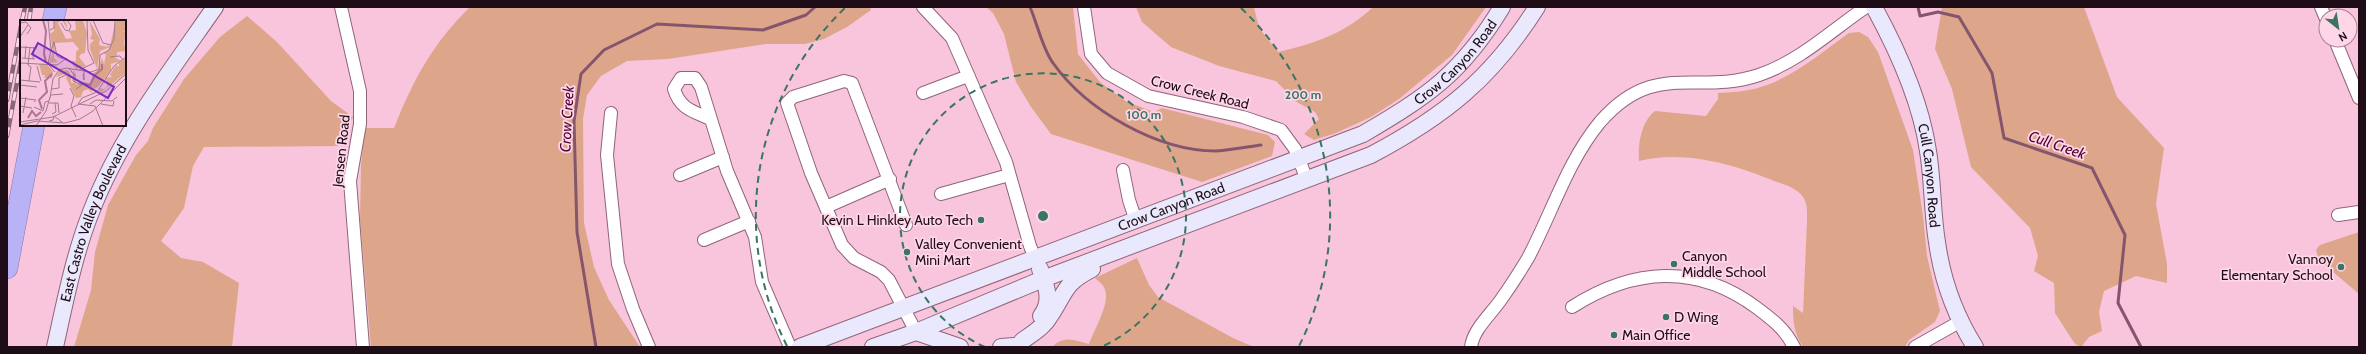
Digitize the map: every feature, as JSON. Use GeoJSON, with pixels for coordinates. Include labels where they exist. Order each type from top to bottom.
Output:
{"type":"FeatureCollection","features":[{"type":"Feature","properties":{"kind":"highway"},"geometry":{"type":"LineString","coordinates":[[53,20],[56,7]]}},
{"type":"Feature","properties":{"kind":"highway"},"geometry":{"type":"LineString","coordinates":[[7,268],[34,126]]}},
{"type":"Feature","properties":{"kind":"main road","name":"East Castro Valley Boulevard"},"geometry":{"type":"LineString","coordinates":[[55,347],[78,247],[106,176],[144,109],[214,7]]}},
{"type":"Feature","properties":{"kind":"main road","name":"Crow Canyon Road"},"geometry":{"type":"LineString","coordinates":[[800,347],[1363,134],[1410,107],[1452,73],[1487,32],[1502,7]]}},
{"type":"Feature","properties":{"kind":"main road"},"geometry":{"type":"LineString","coordinates":[[1487,32],[1504,18],[1511,7]]}},
{"type":"Feature","properties":{"kind":"main road","name":"Crow Canyon Road"},"geometry":{"type":"LineString","coordinates":[[873,347],[916,332],[1043,279],[1371,155],[1435,118],[1466,93],[1497,63],[1537,7]]}},
{"type":"Feature","properties":{"kind":"main road","name":"Cull Canyon Road"},"geometry":{"type":"LineString","coordinates":[[1874,7],[1903,69],[1923,126],[1928,151],[1939,255],[1949,292],[1975,347]]}},
{"type":"Feature","properties":{"kind":"main road"},"geometry":{"type":"LineString","coordinates":[[1001,347],[1017,345],[1050,318],[1067,285],[1076,277],[1108,260],[1126,248]]}},
{"type":"Feature","properties":{"kind":"main road"},"geometry":{"type":"LineString","coordinates":[[1017,345],[1027,329],[1038,320],[1049,301],[1035,258]]}},
{"type":"Feature","properties":{"kind":"main road"},"geometry":{"type":"LineString","coordinates":[[916,332],[923,347]]}},
{"type":"Feature","properties":{"kind":"main road"},"geometry":{"type":"LineString","coordinates":[[916,332],[960,347]]}},
{"type":"Feature","properties":{"kind":"street","name":"Jensen Road"},"geometry":{"type":"LineString","coordinates":[[341,7],[360,91],[360,124],[350,181],[363,347]]}},
{"type":"Feature","properties":{"kind":"street"},"geometry":{"type":"LineString","coordinates":[[923,7],[952,38],[1009,175],[1035,258]]}},
{"type":"Feature","properties":{"kind":"street","name":"Crow Creek Road"},"geometry":{"type":"LineString","coordinates":[[1084,7],[1091,54],[1107,73],[1148,96],[1243,117],[1281,130],[1290,140],[1307,180]]}},
{"type":"Feature","properties":{"kind":"street"},"geometry":{"type":"LineString","coordinates":[[1471,347],[1478,330],[1524,264],[1579,154],[1600,123],[1618,106],[1638,91],[1662,83],[1733,80],[1773,70],[1797,57],[1866,7]]}},
{"type":"Feature","properties":{"kind":"street"},"geometry":{"type":"LineString","coordinates":[[2338,48],[2359,98]]}},
{"type":"Feature","properties":{"kind":"street"},"geometry":{"type":"LineString","coordinates":[[923,93],[968,76]]}},
{"type":"Feature","properties":{"kind":"street"},"geometry":{"type":"LineString","coordinates":[[906,225],[890,179],[852,83],[844,81],[793,97],[787,103],[811,173],[847,252],[861,262],[882,272],[889,280],[916,332]]}},
{"type":"Feature","properties":{"kind":"street"},"geometry":{"type":"LineString","coordinates":[[611,113],[607,155],[618,264],[633,309],[649,347]]}},
{"type":"Feature","properties":{"kind":"street"},"geometry":{"type":"LineString","coordinates":[[710,119],[723,157],[749,221],[759,252],[762,282],[790,347]]}},
{"type":"Feature","properties":{"kind":"street"},"geometry":{"type":"LineString","coordinates":[[680,175],[723,157]]}},
{"type":"Feature","properties":{"kind":"street"},"geometry":{"type":"LineString","coordinates":[[1123,170],[1129,200],[1136,220]]}},
{"type":"Feature","properties":{"kind":"street"},"geometry":{"type":"LineString","coordinates":[[941,194],[1009,175]]}},
{"type":"Feature","properties":{"kind":"street"},"geometry":{"type":"LineString","coordinates":[[826,207],[890,179]]}},
{"type":"Feature","properties":{"kind":"street"},"geometry":{"type":"LineString","coordinates":[[2338,215],[2359,212]]}},
{"type":"Feature","properties":{"kind":"street"},"geometry":{"type":"LineString","coordinates":[[704,240],[749,221]]}},
{"type":"Feature","properties":{"kind":"street"},"geometry":{"type":"LineString","coordinates":[[1572,308],[1603,289],[1633,279],[1663,276],[1695,278],[1724,287],[1744,298],[1786,332],[1794,347]]}},
{"type":"Feature","properties":{"kind":"street"},"geometry":{"type":"LineString","coordinates":[[1915,347],[1961,320]]}},
{"type":"Feature","properties":{"kind":"shaded area"},"geometry":{"type":"Polygon","coordinates":[[[470,7],[870,7],[871,10],[847,27],[824,39],[805,44],[766,44],[668,59],[627,61],[601,76],[587,95],[583,119],[584,223],[594,267],[609,300],[640,347],[371,347],[360,219],[361,165],[365,128],[394,128],[401,110],[425,63],[445,34],[470,7]]]}},
{"type":"Feature","properties":{"kind":"shaded area"},"geometry":{"type":"Polygon","coordinates":[[[986,7],[1073,7],[1078,54],[1101,83],[1127,102],[1154,112],[1162,108],[1268,135],[1275,142],[1272,156],[1202,182],[1051,134],[1031,107],[1016,82],[1004,34],[993,13],[986,7]]]}},
{"type":"Feature","properties":{"kind":"shaded area"},"geometry":{"type":"Polygon","coordinates":[[[1136,7],[1254,7],[1259,28],[1278,52],[1317,41],[1341,31],[1373,7],[1486,7],[1452,55],[1399,99],[1371,117],[1336,133],[1314,140],[1304,134],[1319,119],[1315,112],[1295,101],[1276,81],[1219,66],[1171,47],[1142,22],[1136,7]]]}},
{"type":"Feature","properties":{"kind":"shaded area"},"geometry":{"type":"Polygon","coordinates":[[[1942,7],[2084,7],[2117,97],[2164,148],[2156,204],[2167,264],[2167,283],[2136,276],[2104,291],[2099,312],[2102,331],[2089,337],[2081,347],[2075,344],[2055,313],[2054,283],[2034,271],[2038,256],[2030,228],[1971,167],[1952,89],[1935,49],[1942,7]]]}},
{"type":"Feature","properties":{"kind":"shaded area"},"geometry":{"type":"Polygon","coordinates":[[[247,16],[277,42],[331,101],[353,117],[338,146],[204,147],[193,166],[184,208],[161,241],[181,258],[203,262],[239,283],[232,347],[74,347],[91,290],[95,252],[108,205],[136,155],[148,141],[153,128],[184,79],[220,37],[247,16]]]}},
{"type":"Feature","properties":{"kind":"shaded area"},"geometry":{"type":"Polygon","coordinates":[[[1859,32],[1868,37],[1878,52],[1913,150],[1923,216],[1927,256],[1940,311],[1935,322],[1909,340],[1905,347],[1803,347],[1795,327],[1793,306],[1803,313],[1807,215],[1805,200],[1803,197],[1797,191],[1786,185],[1742,169],[1708,160],[1673,157],[1639,161],[1641,134],[1646,121],[1655,111],[1706,116],[1718,99],[1718,93],[1749,90],[1776,81],[1802,67],[1849,33],[1859,32]]]}},
{"type":"Feature","properties":{"kind":"shaded area","name":"Vannoy Elementary School"},"geometry":{"type":"Polygon","coordinates":[[[2359,232],[2359,294],[2319,260],[2316,250],[2320,245],[2359,232]]]}},
{"type":"Feature","properties":{"kind":"shaded area"},"geometry":{"type":"Polygon","coordinates":[[[1137,258],[1149,285],[1158,297],[1233,338],[1254,347],[1052,347],[1056,343],[1065,340],[1074,340],[1089,344],[1101,317],[1106,296],[1103,286],[1095,278],[1137,258]]]}},
{"type":"Feature","properties":{"kind":"waterway","name":"Crow Creek"},"geometry":{"type":"LineString","coordinates":[[596,347],[577,232],[574,121],[581,74],[604,50],[657,24],[763,30],[806,15],[815,7]]}},
{"type":"Feature","properties":{"kind":"waterway","name":"Crow Creek"},"geometry":{"type":"LineString","coordinates":[[1030,7],[1049,58],[1067,81],[1104,112],[1148,136],[1171,144],[1194,149],[1216,151],[1261,145]]}},
{"type":"Feature","properties":{"kind":"waterway","name":"Cull Creek"},"geometry":{"type":"LineString","coordinates":[[1918,7],[1920,16],[1938,12],[1959,17],[1992,73],[2004,138],[2092,168],[2125,235],[2118,303],[2141,347]]}},
{"type":"Feature","properties":{"kind":"railway"},"geometry":{"type":"LineString","coordinates":[[22,20],[25,7]]}},
{"type":"Feature","properties":{"kind":"railway"},"geometry":{"type":"LineString","coordinates":[[29,20],[31,7]]}},
{"type":"Feature","properties":{"kind":"railway"},"geometry":{"type":"LineString","coordinates":[[7,100],[20,31]]}},
{"type":"Feature","properties":{"kind":"railway"},"geometry":{"type":"LineString","coordinates":[[7,136],[20,66]]}},
{"type":"Feature","properties":{"kind":"place","name":"Kevin L Hinkley Auto Tech"},"geometry":{"type":"Point","coordinates":[981,220]}},
{"type":"Feature","properties":{"kind":"place","name":"Valley Convenient Mini Mart"},"geometry":{"type":"Point","coordinates":[907,252]}},
{"type":"Feature","properties":{"kind":"place","name":"Canyon Middle School"},"geometry":{"type":"Point","coordinates":[1674,264]}},
{"type":"Feature","properties":{"kind":"place","name":"Vannoy Elementary School"},"geometry":{"type":"Point","coordinates":[2341,267]}},
{"type":"Feature","properties":{"kind":"place","name":"D Wing"},"geometry":{"type":"Point","coordinates":[1666,317]}},
{"type":"Feature","properties":{"kind":"place","name":"Main Office"},"geometry":{"type":"Point","coordinates":[1614,335]}}]}
